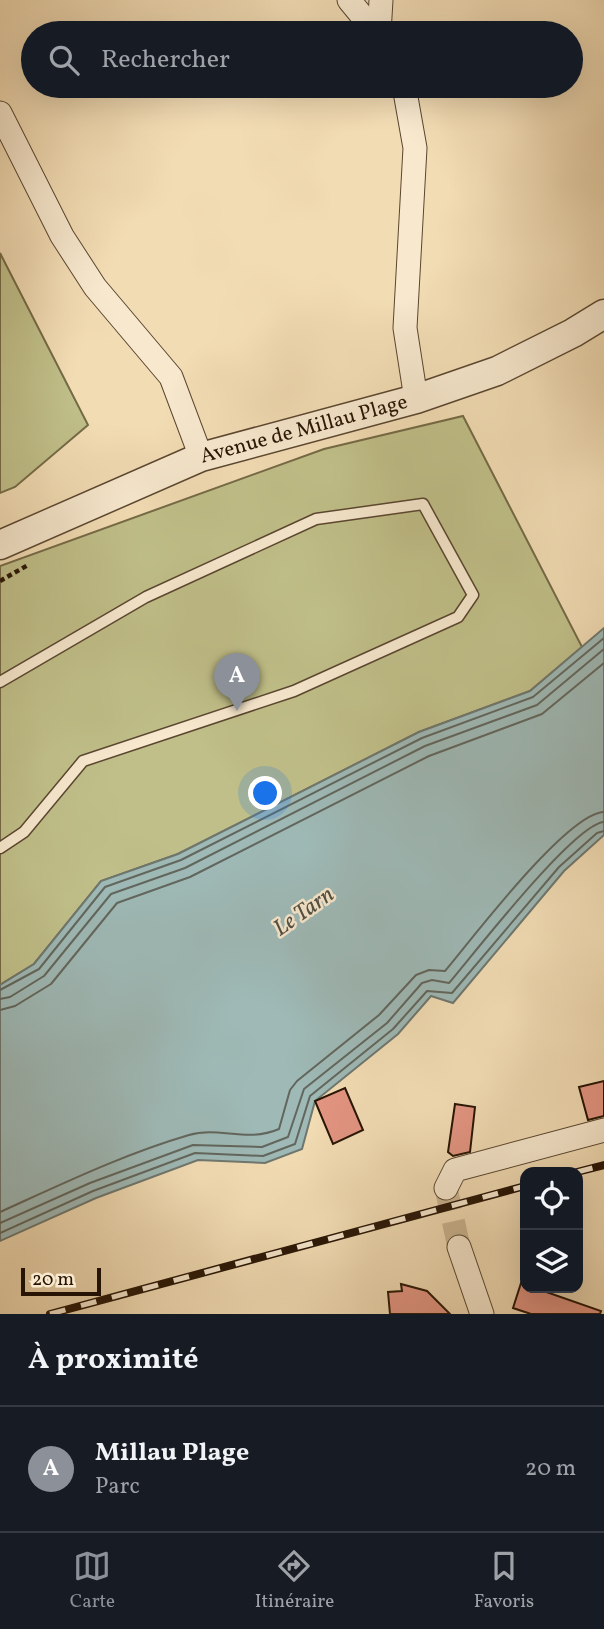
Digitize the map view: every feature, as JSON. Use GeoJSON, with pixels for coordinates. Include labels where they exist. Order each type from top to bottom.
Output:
{"type":"FeatureCollection","features":[{"type":"Feature","properties":{"kind":"street"},"geometry":{"type":"LineString","coordinates":[[349,0],[367,21]]}},
{"type":"Feature","properties":{"kind":"street"},"geometry":{"type":"LineString","coordinates":[[378,21],[380,0]]}},
{"type":"Feature","properties":{"kind":"street"},"geometry":{"type":"LineString","coordinates":[[406,98],[415,148],[405,328],[416,399]]}},
{"type":"Feature","properties":{"kind":"street"},"geometry":{"type":"LineString","coordinates":[[0,113],[62,236],[95,287],[171,377],[201,457]]}},
{"type":"Feature","properties":{"kind":"street","name":"Avenue de Millau Plage"},"geometry":{"type":"LineString","coordinates":[[0,545],[201,457],[416,399],[497,371],[573,333],[604,314]]}},
{"type":"Feature","properties":{"kind":"street"},"geometry":{"type":"LineString","coordinates":[[446,1188],[455,1170],[604,1130]]}},
{"type":"Feature","properties":{"kind":"street"},"geometry":{"type":"LineString","coordinates":[[459,1247],[482,1314]]}},
{"type":"Feature","properties":{"kind":"lane"},"geometry":{"type":"LineString","coordinates":[[0,682],[146,597],[316,519],[423,504],[473,595],[458,617],[294,691],[83,761],[24,832],[0,848]]}},
{"type":"Feature","properties":{"kind":"shaded area"},"geometry":{"type":"Polygon","coordinates":[[[0,253],[88,425],[15,487],[0,493],[0,253]]]}},
{"type":"Feature","properties":{"kind":"shaded area"},"geometry":{"type":"Polygon","coordinates":[[[463,416],[582,647],[530,691],[419,732],[178,854],[101,881],[34,964],[0,985],[0,566],[324,449],[463,416]]]}},
{"type":"Feature","properties":{"kind":"water","name":"Le Tarn"},"geometry":{"type":"Polygon","coordinates":[[[604,628],[604,835],[564,871],[453,1003],[431,996],[398,1034],[315,1101],[302,1149],[265,1163],[198,1160],[96,1198],[0,1241],[0,985],[34,964],[101,881],[178,854],[419,732],[530,691],[604,628]]]}},
{"type":"Feature","properties":{"kind":"building"},"geometry":{"type":"Polygon","coordinates":[[[604,1081],[604,1116],[588,1120],[579,1087],[604,1081]]]}},
{"type":"Feature","properties":{"kind":"building"},"geometry":{"type":"Polygon","coordinates":[[[345,1088],[363,1130],[333,1144],[315,1101],[345,1088]]]}},
{"type":"Feature","properties":{"kind":"building"},"geometry":{"type":"Polygon","coordinates":[[[455,1104],[475,1107],[470,1152],[453,1156],[448,1152],[455,1104]]]}},
{"type":"Feature","properties":{"kind":"building"},"geometry":{"type":"Polygon","coordinates":[[[401,1284],[427,1291],[450,1314],[390,1314],[388,1292],[402,1291],[401,1284]]]}},
{"type":"Feature","properties":{"kind":"building"},"geometry":{"type":"Polygon","coordinates":[[[520,1286],[520,1293],[549,1293],[601,1311],[600,1314],[531,1314],[513,1308],[520,1286]]]}},
{"type":"Feature","properties":{"kind":"tunnel"},"geometry":{"type":"LineString","coordinates":[[446,1188],[459,1247]]}},
{"type":"Feature","properties":{"kind":"railway"},"geometry":{"type":"LineString","coordinates":[[583,1170],[604,1165]]}},
{"type":"Feature","properties":{"kind":"railway"},"geometry":{"type":"LineString","coordinates":[[50,1314],[520,1187]]}},
{"type":"Feature","properties":{"kind":"place","name":"Millau Plage"},"geometry":{"type":"Point","coordinates":[237,711]}}]}
